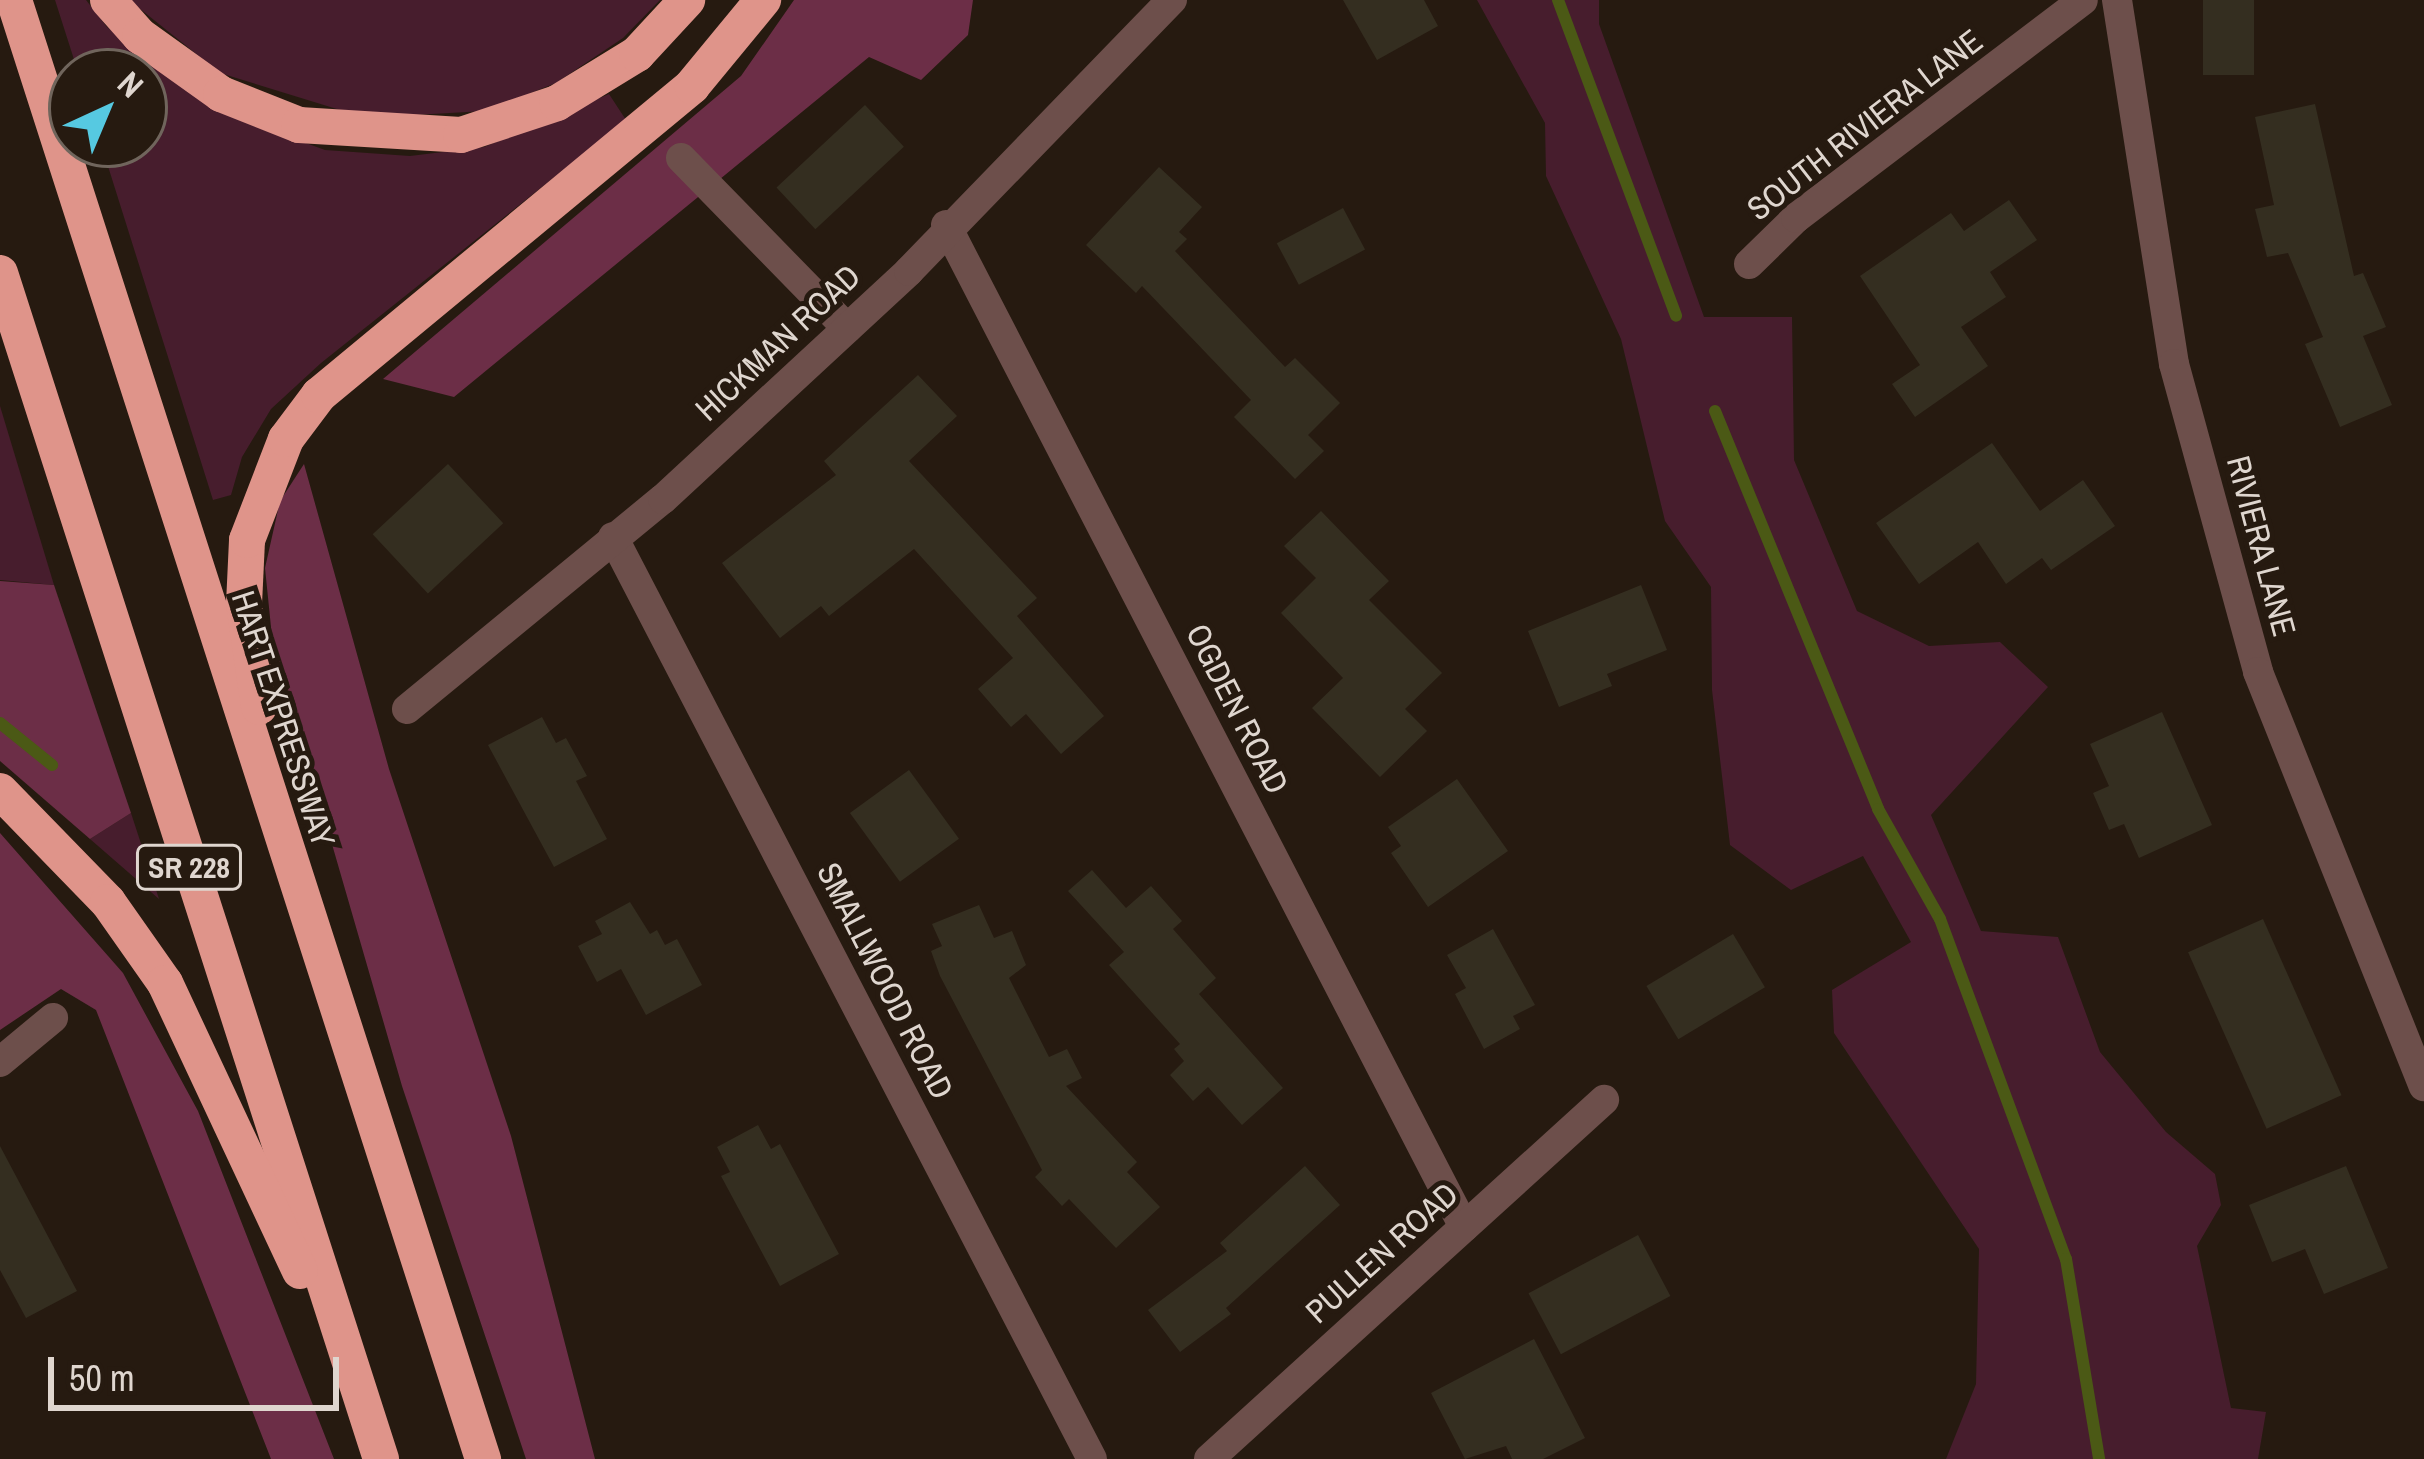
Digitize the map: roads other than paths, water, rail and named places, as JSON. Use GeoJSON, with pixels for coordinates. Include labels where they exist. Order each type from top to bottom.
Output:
{"type":"FeatureCollection","features":[{"type":"Feature","properties":{"kind":"highway","name":"HART EXPRESSWAY"},"geometry":{"type":"LineString","coordinates":[[14,0],[297,893],[483,1459]]}},
{"type":"Feature","properties":{"kind":"highway"},"geometry":{"type":"LineString","coordinates":[[108,0],[140,36],[221,94],[299,125],[461,135],[557,103],[637,54],[687,0]]}},
{"type":"Feature","properties":{"kind":"highway"},"geometry":{"type":"LineString","coordinates":[[297,893],[244,604],[247,540],[286,439],[319,395],[692,86],[763,0]]}},
{"type":"Feature","properties":{"kind":"highway","name":"SR 228"},"geometry":{"type":"LineString","coordinates":[[0,274],[377,1444]]}},
{"type":"Feature","properties":{"kind":"highway"},"geometry":{"type":"LineString","coordinates":[[0,791],[108,902],[165,983],[377,1444]]}},
{"type":"Feature","properties":{"kind":"street","name":"HICKMAN ROAD"},"geometry":{"type":"LineString","coordinates":[[407,709],[613,536],[847,328],[1172,0]]}},
{"type":"Feature","properties":{"kind":"street","name":"SOUTH RIVIERA LANE"},"geometry":{"type":"LineString","coordinates":[[1749,264],[1796,218],[2084,0]]}},
{"type":"Feature","properties":{"kind":"street","name":"RIVIERA LANE"},"geometry":{"type":"LineString","coordinates":[[2116,0],[2174,364],[2258,672],[2424,1086]]}},
{"type":"Feature","properties":{"kind":"street"},"geometry":{"type":"LineString","coordinates":[[681,158],[847,328]]}},
{"type":"Feature","properties":{"kind":"street","name":"OGDEN ROAD"},"geometry":{"type":"LineString","coordinates":[[946,225],[1465,1227]]}},
{"type":"Feature","properties":{"kind":"street","name":"SMALLWOOD ROAD"},"geometry":{"type":"LineString","coordinates":[[613,536],[1092,1459]]}},
{"type":"Feature","properties":{"kind":"street"},"geometry":{"type":"LineString","coordinates":[[0,1062],[52,1018]]}},
{"type":"Feature","properties":{"kind":"street","name":"PULLEN ROAD"},"geometry":{"type":"LineString","coordinates":[[1209,1459],[1604,1100]]}},
{"type":"Feature","properties":{"kind":"waterway"},"geometry":{"type":"LineString","coordinates":[[1558,0],[1676,316]]}},
{"type":"Feature","properties":{"kind":"waterway"},"geometry":{"type":"LineString","coordinates":[[1715,411],[1878,809],[1940,919],[2066,1259],[2099,1459]]}},
{"type":"Feature","properties":{"kind":"waterway"},"geometry":{"type":"LineString","coordinates":[[0,723],[52,765]]}}]}
